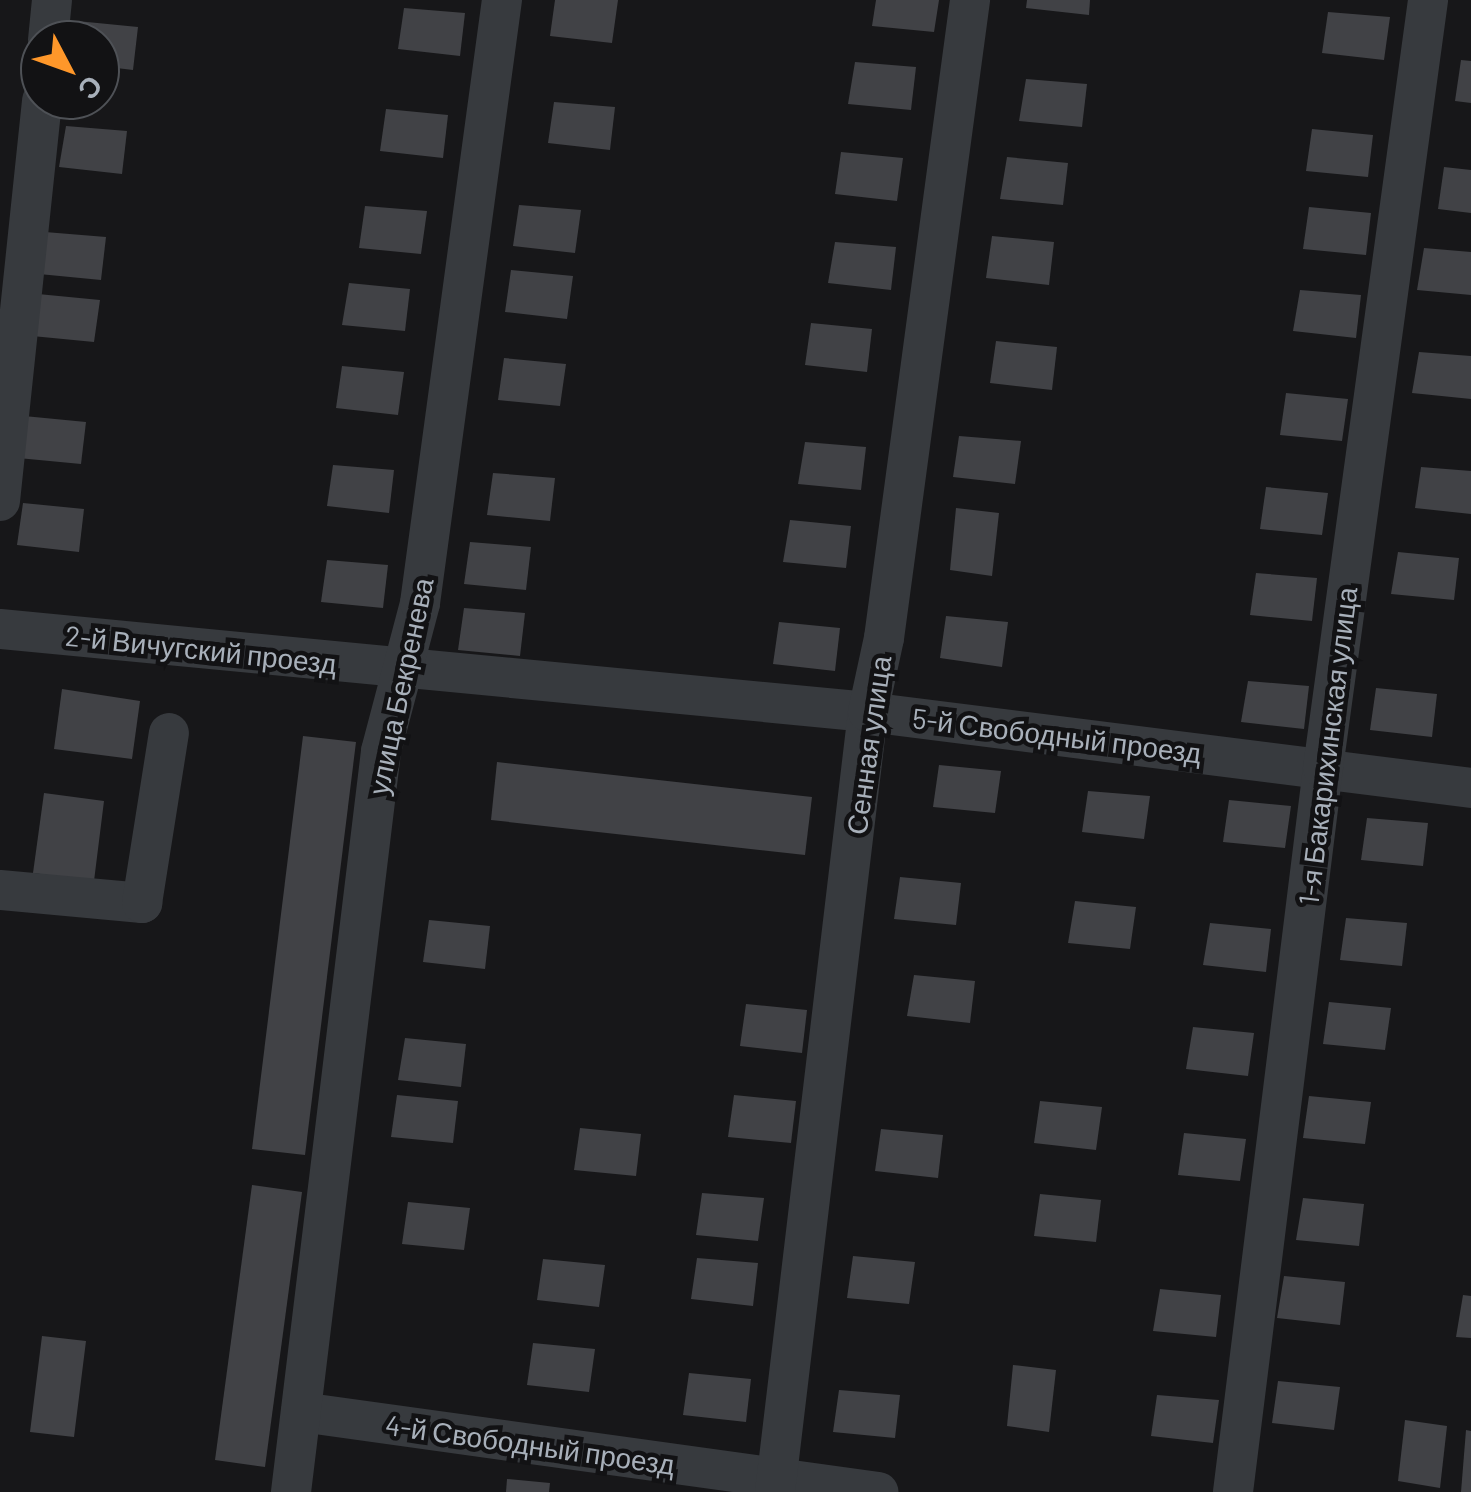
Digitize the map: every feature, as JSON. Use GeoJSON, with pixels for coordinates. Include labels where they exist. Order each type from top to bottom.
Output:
{"type":"FeatureCollection","features":[{"type":"Feature","properties":{"kind":"street","name":"улица Бекренева"},"geometry":{"type":"LineString","coordinates":[[291,1492],[382,751],[420,603],[502,0]]}},
{"type":"Feature","properties":{"kind":"street","name":"Сенная улица"},"geometry":{"type":"LineString","coordinates":[[776,1485],[868,712],[884,638],[970,0]]}},
{"type":"Feature","properties":{"kind":"street","name":"1-я Бакарихинская улица"},"geometry":{"type":"LineString","coordinates":[[1233,1492],[1323,768],[1428,0]]}},
{"type":"Feature","properties":{"kind":"street"},"geometry":{"type":"LineString","coordinates":[[0,501],[40,120]]}},
{"type":"Feature","properties":{"kind":"street","name":"2-й Вичугский проезд"},"geometry":{"type":"LineString","coordinates":[[0,629],[403,668]]}},
{"type":"Feature","properties":{"kind":"street","name":"5-й Свободный проезд"},"geometry":{"type":"LineString","coordinates":[[403,668],[868,712],[1471,788]]}},
{"type":"Feature","properties":{"kind":"street"},"geometry":{"type":"LineString","coordinates":[[0,890],[142,903],[170,733]]}},
{"type":"Feature","properties":{"kind":"street","name":"4-й Свободный проезд"},"geometry":{"type":"LineString","coordinates":[[300,1412],[776,1485],[878,1492]]}},
{"type":"Feature","properties":{"kind":"building"},"geometry":{"type":"Polygon","coordinates":[[[555,0],[618,0],[612,43],[550,36],[555,0]]]}},
{"type":"Feature","properties":{"kind":"building"},"geometry":{"type":"Polygon","coordinates":[[[876,0],[939,0],[934,32],[872,26],[876,0]]]}},
{"type":"Feature","properties":{"kind":"building"},"geometry":{"type":"Polygon","coordinates":[[[1027,0],[1090,0],[1089,15],[1026,8],[1027,0]]]}},
{"type":"Feature","properties":{"kind":"building"},"geometry":{"type":"Polygon","coordinates":[[[404,8],[465,13],[460,56],[398,49],[404,8]]]}},
{"type":"Feature","properties":{"kind":"building"},"geometry":{"type":"Polygon","coordinates":[[[1328,12],[1390,17],[1384,60],[1322,53],[1328,12]]]}},
{"type":"Feature","properties":{"kind":"building"},"geometry":{"type":"Polygon","coordinates":[[[120,25],[138,27],[133,70],[120,68],[120,25]]]}},
{"type":"Feature","properties":{"kind":"building"},"geometry":{"type":"Polygon","coordinates":[[[1461,60],[1471,61],[1471,103],[1455,101],[1461,60]]]}},
{"type":"Feature","properties":{"kind":"building"},"geometry":{"type":"Polygon","coordinates":[[[855,62],[916,67],[911,110],[848,104],[855,62]]]}},
{"type":"Feature","properties":{"kind":"building"},"geometry":{"type":"Polygon","coordinates":[[[1026,79],[1087,84],[1082,127],[1019,121],[1026,79]]]}},
{"type":"Feature","properties":{"kind":"building"},"geometry":{"type":"Polygon","coordinates":[[[554,102],[615,107],[610,150],[548,143],[554,102]]]}},
{"type":"Feature","properties":{"kind":"building"},"geometry":{"type":"Polygon","coordinates":[[[386,109],[448,115],[443,158],[380,151],[386,109]]]}},
{"type":"Feature","properties":{"kind":"building"},"geometry":{"type":"Polygon","coordinates":[[[66,126],[127,131],[122,174],[59,167],[66,126]]]}},
{"type":"Feature","properties":{"kind":"building"},"geometry":{"type":"Polygon","coordinates":[[[1312,129],[1373,135],[1368,177],[1306,171],[1312,129]]]}},
{"type":"Feature","properties":{"kind":"building"},"geometry":{"type":"Polygon","coordinates":[[[841,152],[903,158],[897,201],[835,194],[841,152]]]}},
{"type":"Feature","properties":{"kind":"building"},"geometry":{"type":"Polygon","coordinates":[[[1007,157],[1068,163],[1063,205],[1000,199],[1007,157]]]}},
{"type":"Feature","properties":{"kind":"building"},"geometry":{"type":"Polygon","coordinates":[[[1444,167],[1471,170],[1471,213],[1438,209],[1444,167]]]}},
{"type":"Feature","properties":{"kind":"building"},"geometry":{"type":"Polygon","coordinates":[[[519,205],[581,210],[575,253],[513,246],[519,205]]]}},
{"type":"Feature","properties":{"kind":"building"},"geometry":{"type":"Polygon","coordinates":[[[365,206],[427,211],[421,254],[359,248],[365,206]]]}},
{"type":"Feature","properties":{"kind":"building"},"geometry":{"type":"Polygon","coordinates":[[[1309,207],[1371,213],[1366,255],[1303,249],[1309,207]]]}},
{"type":"Feature","properties":{"kind":"building"},"geometry":{"type":"Polygon","coordinates":[[[45,232],[106,237],[101,280],[39,274],[45,232]]]}},
{"type":"Feature","properties":{"kind":"building"},"geometry":{"type":"Polygon","coordinates":[[[992,236],[1054,242],[1049,285],[986,278],[992,236]]]}},
{"type":"Feature","properties":{"kind":"building"},"geometry":{"type":"Polygon","coordinates":[[[835,242],[896,247],[891,290],[828,283],[835,242]]]}},
{"type":"Feature","properties":{"kind":"building"},"geometry":{"type":"Polygon","coordinates":[[[1424,248],[1471,252],[1471,295],[1417,290],[1424,248]]]}},
{"type":"Feature","properties":{"kind":"building"},"geometry":{"type":"Polygon","coordinates":[[[511,270],[573,276],[567,319],[505,312],[511,270]]]}},
{"type":"Feature","properties":{"kind":"building"},"geometry":{"type":"Polygon","coordinates":[[[349,283],[410,289],[405,331],[342,325],[349,283]]]}},
{"type":"Feature","properties":{"kind":"building"},"geometry":{"type":"Polygon","coordinates":[[[1300,290],[1361,295],[1356,338],[1293,331],[1300,290]]]}},
{"type":"Feature","properties":{"kind":"building"},"geometry":{"type":"Polygon","coordinates":[[[38,294],[100,300],[94,342],[32,336],[38,294]]]}},
{"type":"Feature","properties":{"kind":"building"},"geometry":{"type":"Polygon","coordinates":[[[811,323],[872,329],[867,372],[805,365],[811,323]]]}},
{"type":"Feature","properties":{"kind":"building"},"geometry":{"type":"Polygon","coordinates":[[[996,341],[1057,347],[1052,390],[990,383],[996,341]]]}},
{"type":"Feature","properties":{"kind":"building"},"geometry":{"type":"Polygon","coordinates":[[[1419,352],[1471,356],[1471,399],[1412,393],[1419,352]]]}},
{"type":"Feature","properties":{"kind":"building"},"geometry":{"type":"Polygon","coordinates":[[[504,358],[566,364],[560,406],[498,400],[504,358]]]}},
{"type":"Feature","properties":{"kind":"building"},"geometry":{"type":"Polygon","coordinates":[[[342,366],[404,372],[398,415],[336,408],[342,366]]]}},
{"type":"Feature","properties":{"kind":"building"},"geometry":{"type":"Polygon","coordinates":[[[1286,393],[1348,399],[1342,441],[1280,435],[1286,393]]]}},
{"type":"Feature","properties":{"kind":"building"},"geometry":{"type":"Polygon","coordinates":[[[24,416],[86,422],[81,464],[18,458],[24,416]]]}},
{"type":"Feature","properties":{"kind":"building"},"geometry":{"type":"Polygon","coordinates":[[[959,436],[1021,441],[1015,484],[953,477],[959,436]]]}},
{"type":"Feature","properties":{"kind":"building"},"geometry":{"type":"Polygon","coordinates":[[[805,442],[866,447],[861,490],[798,484],[805,442]]]}},
{"type":"Feature","properties":{"kind":"building"},"geometry":{"type":"Polygon","coordinates":[[[333,465],[394,470],[389,513],[327,506],[333,465]]]}},
{"type":"Feature","properties":{"kind":"building"},"geometry":{"type":"Polygon","coordinates":[[[1421,467],[1471,471],[1471,514],[1415,508],[1421,467]]]}},
{"type":"Feature","properties":{"kind":"building"},"geometry":{"type":"Polygon","coordinates":[[[493,473],[555,478],[550,521],[487,515],[493,473]]]}},
{"type":"Feature","properties":{"kind":"building"},"geometry":{"type":"Polygon","coordinates":[[[1266,487],[1328,493],[1322,535],[1260,529],[1266,487]]]}},
{"type":"Feature","properties":{"kind":"building"},"geometry":{"type":"Polygon","coordinates":[[[23,503],[84,509],[79,552],[17,545],[23,503]]]}},
{"type":"Feature","properties":{"kind":"building"},"geometry":{"type":"Polygon","coordinates":[[[956,508],[999,513],[992,576],[950,570],[956,508]]]}},
{"type":"Feature","properties":{"kind":"building"},"geometry":{"type":"Polygon","coordinates":[[[790,520],[851,526],[846,568],[783,562],[790,520]]]}},
{"type":"Feature","properties":{"kind":"building"},"geometry":{"type":"Polygon","coordinates":[[[470,542],[531,547],[526,590],[464,584],[470,542]]]}},
{"type":"Feature","properties":{"kind":"building"},"geometry":{"type":"Polygon","coordinates":[[[1398,552],[1459,558],[1454,600],[1391,594],[1398,552]]]}},
{"type":"Feature","properties":{"kind":"building"},"geometry":{"type":"Polygon","coordinates":[[[327,560],[388,565],[383,608],[321,602],[327,560]]]}},
{"type":"Feature","properties":{"kind":"building"},"geometry":{"type":"Polygon","coordinates":[[[1256,573],[1317,578],[1312,621],[1250,615],[1256,573]]]}},
{"type":"Feature","properties":{"kind":"building"},"geometry":{"type":"Polygon","coordinates":[[[464,608],[525,613],[520,656],[458,650],[464,608]]]}},
{"type":"Feature","properties":{"kind":"building"},"geometry":{"type":"Polygon","coordinates":[[[946,616],[1008,622],[1002,667],[940,658],[946,616]]]}},
{"type":"Feature","properties":{"kind":"building"},"geometry":{"type":"Polygon","coordinates":[[[779,622],[840,628],[835,671],[773,664],[779,622]]]}},
{"type":"Feature","properties":{"kind":"building"},"geometry":{"type":"Polygon","coordinates":[[[1248,681],[1309,686],[1304,729],[1241,722],[1248,681]]]}},
{"type":"Feature","properties":{"kind":"building"},"geometry":{"type":"Polygon","coordinates":[[[1376,688],[1437,694],[1432,737],[1370,730],[1376,688]]]}},
{"type":"Feature","properties":{"kind":"building"},"geometry":{"type":"Polygon","coordinates":[[[62,689],[140,701],[132,759],[54,749],[62,689]]]}},
{"type":"Feature","properties":{"kind":"building"},"geometry":{"type":"Polygon","coordinates":[[[303,736],[356,742],[305,1155],[252,1149],[303,736]]]}},
{"type":"Feature","properties":{"kind":"building"},"geometry":{"type":"Polygon","coordinates":[[[497,762],[812,797],[805,855],[491,820],[497,762]]]}},
{"type":"Feature","properties":{"kind":"building"},"geometry":{"type":"Polygon","coordinates":[[[939,765],[1001,771],[995,813],[933,807],[939,765]]]}},
{"type":"Feature","properties":{"kind":"building"},"geometry":{"type":"Polygon","coordinates":[[[1088,791],[1150,796],[1144,839],[1082,832],[1088,791]]]}},
{"type":"Feature","properties":{"kind":"building"},"geometry":{"type":"Polygon","coordinates":[[[44,793],[104,801],[94,881],[33,873],[44,793]]]}},
{"type":"Feature","properties":{"kind":"building"},"geometry":{"type":"Polygon","coordinates":[[[1229,800],[1291,806],[1285,848],[1223,842],[1229,800]]]}},
{"type":"Feature","properties":{"kind":"building"},"geometry":{"type":"Polygon","coordinates":[[[1367,818],[1428,823],[1423,866],[1361,860],[1367,818]]]}},
{"type":"Feature","properties":{"kind":"building"},"geometry":{"type":"Polygon","coordinates":[[[900,877],[961,883],[956,925],[894,919],[900,877]]]}},
{"type":"Feature","properties":{"kind":"building"},"geometry":{"type":"Polygon","coordinates":[[[1075,901],[1136,907],[1130,949],[1068,943],[1075,901]]]}},
{"type":"Feature","properties":{"kind":"building"},"geometry":{"type":"Polygon","coordinates":[[[1346,918],[1407,923],[1402,966],[1340,960],[1346,918]]]}},
{"type":"Feature","properties":{"kind":"building"},"geometry":{"type":"Polygon","coordinates":[[[429,920],[490,926],[485,969],[423,962],[429,920]]]}},
{"type":"Feature","properties":{"kind":"building"},"geometry":{"type":"Polygon","coordinates":[[[1210,923],[1271,929],[1266,972],[1203,965],[1210,923]]]}},
{"type":"Feature","properties":{"kind":"building"},"geometry":{"type":"Polygon","coordinates":[[[914,975],[975,981],[970,1023],[907,1016],[914,975]]]}},
{"type":"Feature","properties":{"kind":"building"},"geometry":{"type":"Polygon","coordinates":[[[1329,1002],[1391,1008],[1385,1050],[1323,1044],[1329,1002]]]}},
{"type":"Feature","properties":{"kind":"building"},"geometry":{"type":"Polygon","coordinates":[[[746,1004],[807,1010],[802,1053],[740,1046],[746,1004]]]}},
{"type":"Feature","properties":{"kind":"building"},"geometry":{"type":"Polygon","coordinates":[[[1193,1027],[1254,1033],[1248,1076],[1186,1069],[1193,1027]]]}},
{"type":"Feature","properties":{"kind":"building"},"geometry":{"type":"Polygon","coordinates":[[[405,1038],[466,1044],[461,1087],[398,1080],[405,1038]]]}},
{"type":"Feature","properties":{"kind":"building"},"geometry":{"type":"Polygon","coordinates":[[[397,1095],[458,1101],[453,1143],[391,1137],[397,1095]]]}},
{"type":"Feature","properties":{"kind":"building"},"geometry":{"type":"Polygon","coordinates":[[[734,1095],[796,1101],[791,1143],[728,1137],[734,1095]]]}},
{"type":"Feature","properties":{"kind":"building"},"geometry":{"type":"Polygon","coordinates":[[[1309,1096],[1371,1102],[1365,1144],[1303,1138],[1309,1096]]]}},
{"type":"Feature","properties":{"kind":"building"},"geometry":{"type":"Polygon","coordinates":[[[1040,1101],[1102,1107],[1096,1150],[1034,1143],[1040,1101]]]}},
{"type":"Feature","properties":{"kind":"building"},"geometry":{"type":"Polygon","coordinates":[[[580,1128],[641,1134],[636,1176],[574,1170],[580,1128]]]}},
{"type":"Feature","properties":{"kind":"building"},"geometry":{"type":"Polygon","coordinates":[[[881,1129],[943,1135],[938,1178],[875,1171],[881,1129]]]}},
{"type":"Feature","properties":{"kind":"building"},"geometry":{"type":"Polygon","coordinates":[[[1184,1133],[1246,1139],[1240,1181],[1178,1175],[1184,1133]]]}},
{"type":"Feature","properties":{"kind":"building"},"geometry":{"type":"Polygon","coordinates":[[[252,1185],[302,1192],[265,1467],[215,1460],[252,1185]]]}},
{"type":"Feature","properties":{"kind":"building"},"geometry":{"type":"Polygon","coordinates":[[[702,1193],[764,1198],[758,1241],[696,1235],[702,1193]]]}},
{"type":"Feature","properties":{"kind":"building"},"geometry":{"type":"Polygon","coordinates":[[[1040,1194],[1101,1200],[1096,1242],[1034,1236],[1040,1194]]]}},
{"type":"Feature","properties":{"kind":"building"},"geometry":{"type":"Polygon","coordinates":[[[1303,1198],[1364,1204],[1359,1246],[1296,1240],[1303,1198]]]}},
{"type":"Feature","properties":{"kind":"building"},"geometry":{"type":"Polygon","coordinates":[[[408,1202],[470,1208],[464,1250],[402,1244],[408,1202]]]}},
{"type":"Feature","properties":{"kind":"building"},"geometry":{"type":"Polygon","coordinates":[[[853,1256],[915,1262],[909,1304],[847,1298],[853,1256]]]}},
{"type":"Feature","properties":{"kind":"building"},"geometry":{"type":"Polygon","coordinates":[[[697,1258],[758,1263],[753,1306],[691,1299],[697,1258]]]}},
{"type":"Feature","properties":{"kind":"building"},"geometry":{"type":"Polygon","coordinates":[[[543,1259],[605,1265],[599,1307],[537,1300],[543,1259]]]}},
{"type":"Feature","properties":{"kind":"building"},"geometry":{"type":"Polygon","coordinates":[[[1284,1276],[1345,1282],[1340,1325],[1277,1318],[1284,1276]]]}},
{"type":"Feature","properties":{"kind":"building"},"geometry":{"type":"Polygon","coordinates":[[[1160,1289],[1221,1295],[1216,1337],[1153,1331],[1160,1289]]]}},
{"type":"Feature","properties":{"kind":"building"},"geometry":{"type":"Polygon","coordinates":[[[1463,1295],[1471,1296],[1471,1338],[1456,1337],[1463,1295]]]}},
{"type":"Feature","properties":{"kind":"building"},"geometry":{"type":"Polygon","coordinates":[[[42,1336],[86,1341],[74,1437],[30,1432],[42,1336]]]}},
{"type":"Feature","properties":{"kind":"building"},"geometry":{"type":"Polygon","coordinates":[[[533,1343],[595,1349],[589,1392],[527,1385],[533,1343]]]}},
{"type":"Feature","properties":{"kind":"building"},"geometry":{"type":"Polygon","coordinates":[[[1013,1365],[1056,1370],[1049,1432],[1007,1426],[1013,1365]]]}},
{"type":"Feature","properties":{"kind":"building"},"geometry":{"type":"Polygon","coordinates":[[[689,1373],[751,1379],[746,1422],[683,1415],[689,1373]]]}},
{"type":"Feature","properties":{"kind":"building"},"geometry":{"type":"Polygon","coordinates":[[[1278,1381],[1340,1387],[1334,1430],[1272,1423],[1278,1381]]]}},
{"type":"Feature","properties":{"kind":"building"},"geometry":{"type":"Polygon","coordinates":[[[839,1390],[900,1395],[895,1438],[833,1432],[839,1390]]]}},
{"type":"Feature","properties":{"kind":"building"},"geometry":{"type":"Polygon","coordinates":[[[1157,1395],[1219,1400],[1213,1443],[1151,1436],[1157,1395]]]}},
{"type":"Feature","properties":{"kind":"building"},"geometry":{"type":"Polygon","coordinates":[[[1405,1420],[1447,1426],[1440,1488],[1398,1481],[1405,1420]]]}},
{"type":"Feature","properties":{"kind":"building"},"geometry":{"type":"Polygon","coordinates":[[[1466,1430],[1471,1431],[1471,1492],[1461,1492],[1466,1430]]]}},
{"type":"Feature","properties":{"kind":"building"},"geometry":{"type":"Polygon","coordinates":[[[507,1479],[550,1483],[549,1492],[506,1492],[507,1479]]]}}]}
